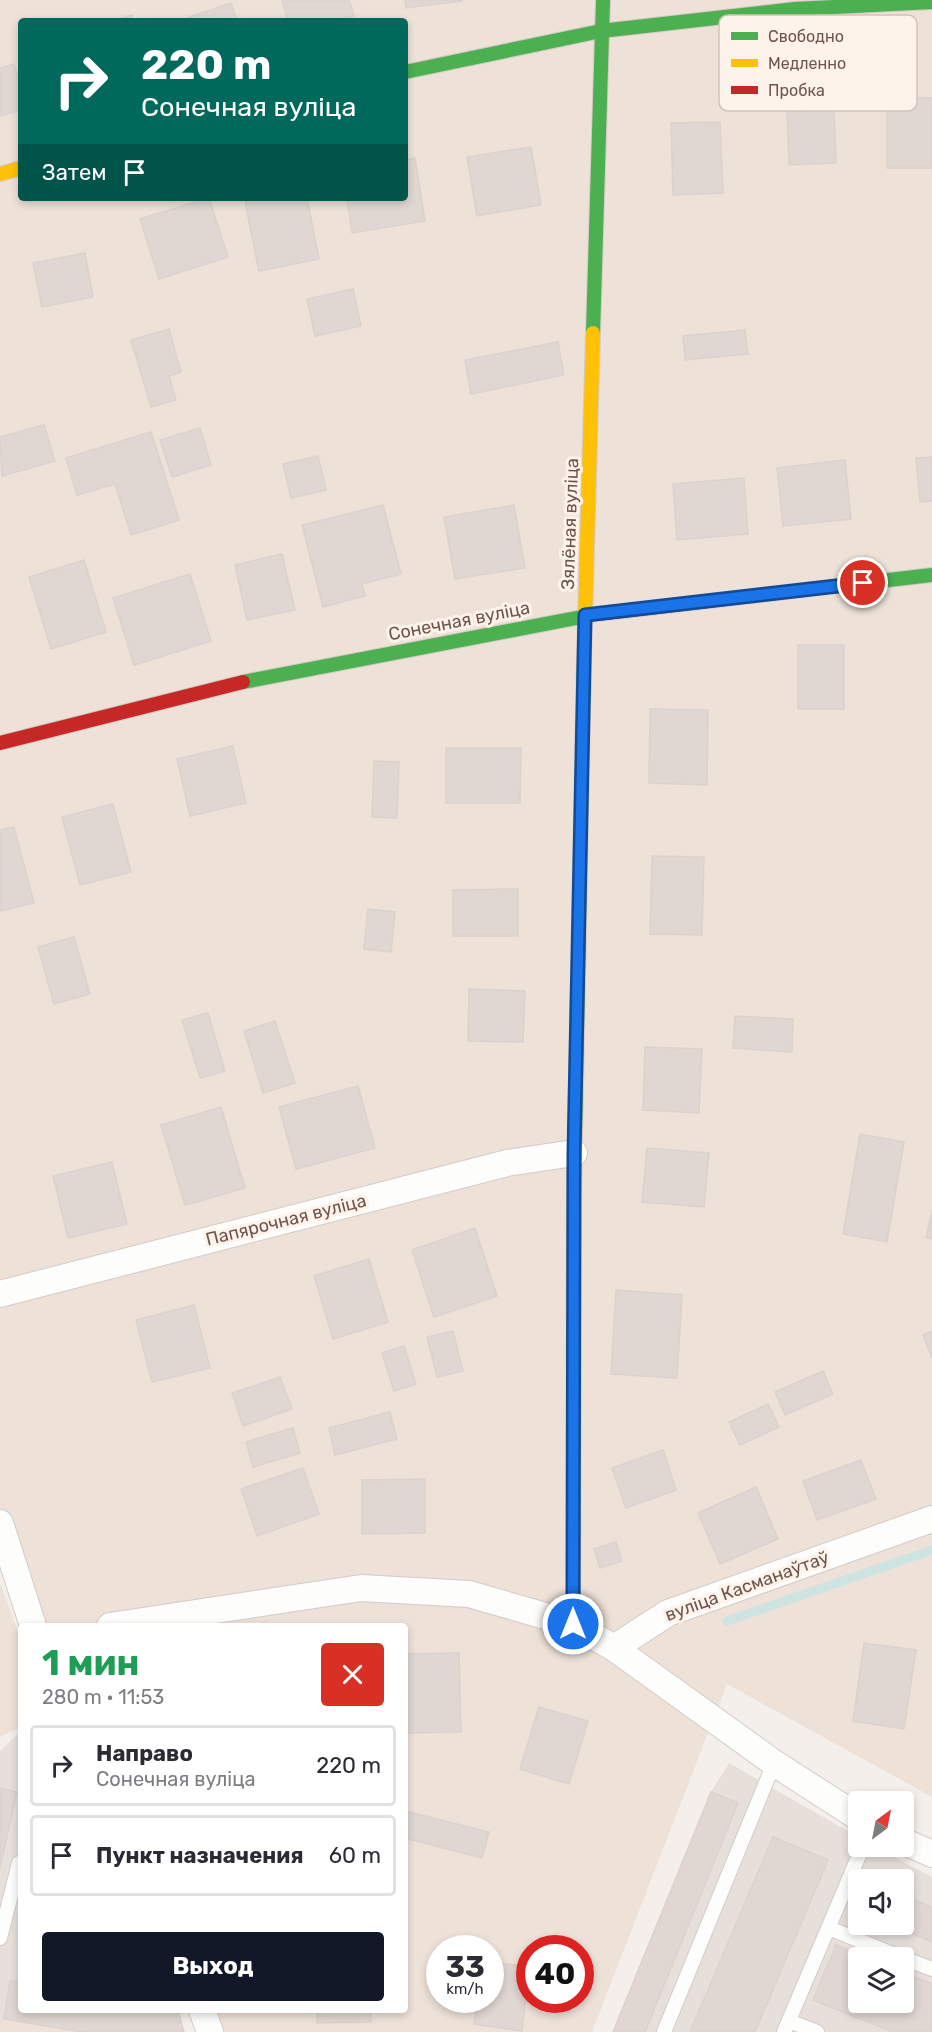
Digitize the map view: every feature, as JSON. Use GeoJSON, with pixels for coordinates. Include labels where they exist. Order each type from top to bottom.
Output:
{"type":"FeatureCollection","features":[{"type":"Feature","properties":{"kind":"street","name":"Зялёная вуліца"},"geometry":{"type":"LineString","coordinates":[[573,1624],[574,1153],[585,615],[603,0]]}},
{"type":"Feature","properties":{"kind":"street"},"geometry":{"type":"LineString","coordinates":[[742,15],[795,9],[932,2]]}},
{"type":"Feature","properties":{"kind":"street"},"geometry":{"type":"LineString","coordinates":[[408,71],[601,31],[719,18]]}},
{"type":"Feature","properties":{"kind":"street"},"geometry":{"type":"LineString","coordinates":[[0,174],[18,169]]}},
{"type":"Feature","properties":{"kind":"street","name":"Сонечная вуліца"},"geometry":{"type":"LineString","coordinates":[[0,743],[224,686],[585,615],[932,575]]}},
{"type":"Feature","properties":{"kind":"street","name":"Папярочная вуліца"},"geometry":{"type":"LineString","coordinates":[[0,1294],[507,1163],[574,1153]]}},
{"type":"Feature","properties":{"kind":"street","name":"вуліца Касманаўтаў"},"geometry":{"type":"LineString","coordinates":[[614,1648],[668,1613],[932,1519]]}},
{"type":"Feature","properties":{"kind":"street"},"geometry":{"type":"LineString","coordinates":[[0,1523],[32,1623]]}},
{"type":"Feature","properties":{"kind":"street"},"geometry":{"type":"LineString","coordinates":[[130,1623],[361,1588],[469,1594],[573,1624],[614,1648],[774,1763],[848,1811]]}},
{"type":"Feature","properties":{"kind":"street"},"geometry":{"type":"LineString","coordinates":[[914,1845],[932,1854]]}},
{"type":"Feature","properties":{"kind":"lane"},"geometry":{"type":"LineString","coordinates":[[664,2032],[774,1763]]}},
{"type":"Feature","properties":{"kind":"lane"},"geometry":{"type":"LineString","coordinates":[[817,2032],[787,2026],[858,1857]]}},
{"type":"Feature","properties":{"kind":"lane"},"geometry":{"type":"LineString","coordinates":[[0,1938],[18,1867]]}},
{"type":"Feature","properties":{"kind":"lane"},"geometry":{"type":"LineString","coordinates":[[829,1928],[876,1947]]}},
{"type":"Feature","properties":{"kind":"lane"},"geometry":{"type":"LineString","coordinates":[[914,1963],[932,1970]]}},
{"type":"Feature","properties":{"kind":"shaded area"},"geometry":{"type":"Polygon","coordinates":[[[0,0],[932,0],[932,1797],[727,1684],[592,2032],[204,2032],[195,2013],[408,2013],[408,1623],[27,1623],[0,1545],[0,0]]]}},
{"type":"Feature","properties":{"kind":"shaded area"},"geometry":{"type":"Polygon","coordinates":[[[0,1582],[18,1633],[18,1728],[0,1737],[0,1582]]]}},
{"type":"Feature","properties":{"kind":"shaded area"},"geometry":{"type":"Polygon","coordinates":[[[18,1734],[18,2013],[179,2013],[184,2032],[0,2020],[0,1751],[18,1734]]]}},
{"type":"Feature","properties":{"kind":"shaded area"},"geometry":{"type":"Polygon","coordinates":[[[729,1763],[848,1831],[848,1857],[894,1857],[932,1877],[932,2032],[613,2032],[711,1792],[729,1763]]]}},
{"type":"Feature","properties":{"kind":"shaded area"},"geometry":{"type":"Polygon","coordinates":[[[0,2020],[83,2032],[0,2032],[0,2020]]]}},
{"type":"Feature","properties":{"kind":"building"},"geometry":{"type":"Polygon","coordinates":[[[282,0],[349,0],[354,16],[346,18],[287,18],[282,0]]]}},
{"type":"Feature","properties":{"kind":"building"},"geometry":{"type":"Polygon","coordinates":[[[405,0],[462,0],[462,1],[406,8],[405,0]]]}},
{"type":"Feature","properties":{"kind":"building"},"geometry":{"type":"Polygon","coordinates":[[[231,3],[236,18],[187,18],[231,3]]]}},
{"type":"Feature","properties":{"kind":"building"},"geometry":{"type":"Polygon","coordinates":[[[14,64],[18,78],[18,111],[0,116],[0,68],[14,64]]]}},
{"type":"Feature","properties":{"kind":"building"},"geometry":{"type":"Polygon","coordinates":[[[917,98],[932,98],[932,168],[887,168],[887,111],[917,111],[917,98]]]}},
{"type":"Feature","properties":{"kind":"building"},"geometry":{"type":"Polygon","coordinates":[[[834,111],[836,163],[789,165],[787,112],[834,111]]]}},
{"type":"Feature","properties":{"kind":"building"},"geometry":{"type":"Polygon","coordinates":[[[720,122],[723,193],[673,195],[671,123],[720,122]]]}},
{"type":"Feature","properties":{"kind":"building"},"geometry":{"type":"Polygon","coordinates":[[[531,147],[541,205],[477,216],[467,157],[531,147]]]}},
{"type":"Feature","properties":{"kind":"building"},"geometry":{"type":"Polygon","coordinates":[[[415,158],[425,221],[352,233],[347,201],[408,201],[408,159],[415,158]]]}},
{"type":"Feature","properties":{"kind":"building"},"geometry":{"type":"Polygon","coordinates":[[[199,201],[210,201],[228,257],[159,279],[140,219],[199,201]]]}},
{"type":"Feature","properties":{"kind":"building"},"geometry":{"type":"Polygon","coordinates":[[[308,201],[319,259],[259,271],[245,202],[308,201]]]}},
{"type":"Feature","properties":{"kind":"building"},"geometry":{"type":"Polygon","coordinates":[[[85,253],[93,297],[42,307],[33,263],[85,253]]]}},
{"type":"Feature","properties":{"kind":"building"},"geometry":{"type":"Polygon","coordinates":[[[353,289],[361,326],[315,336],[307,299],[353,289]]]}},
{"type":"Feature","properties":{"kind":"building"},"geometry":{"type":"Polygon","coordinates":[[[169,329],[181,372],[169,376],[176,400],[151,407],[131,340],[169,329]]]}},
{"type":"Feature","properties":{"kind":"building"},"geometry":{"type":"Polygon","coordinates":[[[745,330],[748,354],[685,360],[683,336],[745,330]]]}},
{"type":"Feature","properties":{"kind":"building"},"geometry":{"type":"Polygon","coordinates":[[[558,342],[564,375],[471,394],[465,360],[558,342]]]}},
{"type":"Feature","properties":{"kind":"building"},"geometry":{"type":"Polygon","coordinates":[[[44,425],[55,461],[2,476],[0,437],[44,425]]]}},
{"type":"Feature","properties":{"kind":"building"},"geometry":{"type":"Polygon","coordinates":[[[200,428],[211,465],[172,477],[160,440],[200,428]]]}},
{"type":"Feature","properties":{"kind":"building"},"geometry":{"type":"Polygon","coordinates":[[[151,432],[179,520],[131,535],[115,484],[77,495],[66,458],[151,432]]]}},
{"type":"Feature","properties":{"kind":"building"},"geometry":{"type":"Polygon","coordinates":[[[318,456],[326,490],[291,498],[283,464],[318,456]]]}},
{"type":"Feature","properties":{"kind":"building"},"geometry":{"type":"Polygon","coordinates":[[[932,457],[932,501],[920,502],[916,458],[932,457]]]}},
{"type":"Feature","properties":{"kind":"building"},"geometry":{"type":"Polygon","coordinates":[[[845,460],[851,519],[783,526],[777,468],[845,460]]]}},
{"type":"Feature","properties":{"kind":"building"},"geometry":{"type":"Polygon","coordinates":[[[744,478],[748,534],[677,540],[673,484],[744,478]]]}},
{"type":"Feature","properties":{"kind":"building"},"geometry":{"type":"Polygon","coordinates":[[[383,505],[401,574],[362,584],[365,596],[323,607],[302,525],[383,505]]]}},
{"type":"Feature","properties":{"kind":"building"},"geometry":{"type":"Polygon","coordinates":[[[514,505],[525,568],[455,579],[444,517],[514,505]]]}},
{"type":"Feature","properties":{"kind":"building"},"geometry":{"type":"Polygon","coordinates":[[[282,554],[295,610],[247,620],[235,565],[282,554]]]}},
{"type":"Feature","properties":{"kind":"building"},"geometry":{"type":"Polygon","coordinates":[[[84,560],[106,632],[51,649],[29,577],[84,560]]]}},
{"type":"Feature","properties":{"kind":"building"},"geometry":{"type":"Polygon","coordinates":[[[190,574],[211,641],[134,665],[113,598],[190,574]]]}},
{"type":"Feature","properties":{"kind":"building"},"geometry":{"type":"Polygon","coordinates":[[[798,645],[844,645],[844,709],[798,709],[798,645]]]}},
{"type":"Feature","properties":{"kind":"building"},"geometry":{"type":"Polygon","coordinates":[[[650,709],[708,710],[707,785],[649,783],[650,709]]]}},
{"type":"Feature","properties":{"kind":"building"},"geometry":{"type":"Polygon","coordinates":[[[233,746],[246,803],[190,816],[177,759],[233,746]]]}},
{"type":"Feature","properties":{"kind":"building"},"geometry":{"type":"Polygon","coordinates":[[[446,748],[521,748],[520,803],[446,803],[446,748]]]}},
{"type":"Feature","properties":{"kind":"building"},"geometry":{"type":"Polygon","coordinates":[[[374,761],[399,762],[397,818],[372,817],[374,761]]]}},
{"type":"Feature","properties":{"kind":"building"},"geometry":{"type":"Polygon","coordinates":[[[113,804],[131,872],[80,885],[62,817],[113,804]]]}},
{"type":"Feature","properties":{"kind":"building"},"geometry":{"type":"Polygon","coordinates":[[[14,827],[34,903],[0,911],[0,830],[14,827]]]}},
{"type":"Feature","properties":{"kind":"building"},"geometry":{"type":"Polygon","coordinates":[[[652,856],[704,857],[702,935],[650,934],[652,856]]]}},
{"type":"Feature","properties":{"kind":"building"},"geometry":{"type":"Polygon","coordinates":[[[518,889],[518,936],[453,936],[453,890],[518,889]]]}},
{"type":"Feature","properties":{"kind":"building"},"geometry":{"type":"Polygon","coordinates":[[[368,909],[395,912],[391,952],[364,949],[368,909]]]}},
{"type":"Feature","properties":{"kind":"building"},"geometry":{"type":"Polygon","coordinates":[[[74,937],[90,994],[54,1004],[38,947],[74,937]]]}},
{"type":"Feature","properties":{"kind":"building"},"geometry":{"type":"Polygon","coordinates":[[[469,989],[525,991],[523,1042],[468,1041],[469,989]]]}},
{"type":"Feature","properties":{"kind":"building"},"geometry":{"type":"Polygon","coordinates":[[[208,1013],[225,1071],[200,1078],[182,1020],[208,1013]]]}},
{"type":"Feature","properties":{"kind":"building"},"geometry":{"type":"Polygon","coordinates":[[[735,1016],[793,1019],[792,1052],[733,1048],[735,1016]]]}},
{"type":"Feature","properties":{"kind":"building"},"geometry":{"type":"Polygon","coordinates":[[[275,1021],[295,1083],[263,1093],[244,1031],[275,1021]]]}},
{"type":"Feature","properties":{"kind":"building"},"geometry":{"type":"Polygon","coordinates":[[[645,1047],[702,1049],[699,1113],[643,1110],[645,1047]]]}},
{"type":"Feature","properties":{"kind":"building"},"geometry":{"type":"Polygon","coordinates":[[[358,1086],[375,1148],[296,1169],[279,1107],[358,1086]]]}},
{"type":"Feature","properties":{"kind":"building"},"geometry":{"type":"Polygon","coordinates":[[[221,1107],[245,1188],[185,1205],[161,1125],[221,1107]]]}},
{"type":"Feature","properties":{"kind":"building"},"geometry":{"type":"Polygon","coordinates":[[[860,1134],[904,1142],[887,1242],[843,1234],[860,1134]]]}},
{"type":"Feature","properties":{"kind":"building"},"geometry":{"type":"Polygon","coordinates":[[[647,1148],[709,1153],[704,1207],[642,1202],[647,1148]]]}},
{"type":"Feature","properties":{"kind":"building"},"geometry":{"type":"Polygon","coordinates":[[[112,1162],[127,1224],[68,1238],[53,1176],[112,1162]]]}},
{"type":"Feature","properties":{"kind":"building"},"geometry":{"type":"Polygon","coordinates":[[[932,1212],[932,1239],[926,1238],[932,1212]]]}},
{"type":"Feature","properties":{"kind":"building"},"geometry":{"type":"Polygon","coordinates":[[[475,1228],[497,1296],[434,1317],[412,1250],[475,1228]]]}},
{"type":"Feature","properties":{"kind":"building"},"geometry":{"type":"Polygon","coordinates":[[[369,1259],[388,1322],[333,1339],[314,1276],[369,1259]]]}},
{"type":"Feature","properties":{"kind":"building"},"geometry":{"type":"Polygon","coordinates":[[[616,1290],[682,1295],[677,1378],[611,1374],[616,1290]]]}},
{"type":"Feature","properties":{"kind":"building"},"geometry":{"type":"Polygon","coordinates":[[[194,1305],[210,1368],[152,1382],[136,1320],[194,1305]]]}},
{"type":"Feature","properties":{"kind":"building"},"geometry":{"type":"Polygon","coordinates":[[[453,1331],[463,1371],[437,1377],[427,1337],[453,1331]]]}},
{"type":"Feature","properties":{"kind":"building"},"geometry":{"type":"Polygon","coordinates":[[[932,1331],[932,1358],[923,1335],[932,1331]]]}},
{"type":"Feature","properties":{"kind":"building"},"geometry":{"type":"Polygon","coordinates":[[[404,1346],[416,1384],[394,1391],[382,1353],[404,1346]]]}},
{"type":"Feature","properties":{"kind":"building"},"geometry":{"type":"Polygon","coordinates":[[[823,1371],[833,1394],[785,1415],[775,1392],[823,1371]]]}},
{"type":"Feature","properties":{"kind":"building"},"geometry":{"type":"Polygon","coordinates":[[[280,1377],[292,1409],[243,1426],[232,1393],[280,1377]]]}},
{"type":"Feature","properties":{"kind":"building"},"geometry":{"type":"Polygon","coordinates":[[[768,1404],[779,1427],[740,1445],[729,1422],[768,1404]]]}},
{"type":"Feature","properties":{"kind":"building"},"geometry":{"type":"Polygon","coordinates":[[[390,1412],[397,1439],[335,1455],[329,1428],[390,1412]]]}},
{"type":"Feature","properties":{"kind":"building"},"geometry":{"type":"Polygon","coordinates":[[[293,1428],[300,1453],[253,1467],[246,1442],[293,1428]]]}},
{"type":"Feature","properties":{"kind":"building"},"geometry":{"type":"Polygon","coordinates":[[[663,1450],[676,1490],[626,1508],[612,1468],[663,1450]]]}},
{"type":"Feature","properties":{"kind":"building"},"geometry":{"type":"Polygon","coordinates":[[[861,1460],[876,1499],[817,1520],[803,1481],[861,1460]]]}},
{"type":"Feature","properties":{"kind":"building"},"geometry":{"type":"Polygon","coordinates":[[[303,1468],[319,1514],[257,1536],[241,1489],[303,1468]]]}},
{"type":"Feature","properties":{"kind":"building"},"geometry":{"type":"Polygon","coordinates":[[[425,1479],[425,1533],[362,1534],[362,1480],[425,1479]]]}},
{"type":"Feature","properties":{"kind":"building"},"geometry":{"type":"Polygon","coordinates":[[[756,1487],[778,1539],[720,1564],[698,1513],[756,1487]]]}},
{"type":"Feature","properties":{"kind":"building"},"geometry":{"type":"Polygon","coordinates":[[[616,1542],[622,1561],[600,1568],[594,1549],[616,1542]]]}},
{"type":"Feature","properties":{"kind":"building"},"geometry":{"type":"Polygon","coordinates":[[[864,1643],[916,1650],[904,1729],[853,1721],[864,1643]]]}},
{"type":"Feature","properties":{"kind":"building"},"geometry":{"type":"Polygon","coordinates":[[[459,1653],[461,1732],[408,1733],[408,1654],[459,1653]]]}},
{"type":"Feature","properties":{"kind":"building"},"geometry":{"type":"Polygon","coordinates":[[[539,1707],[588,1721],[569,1784],[520,1769],[539,1707]]]}},
{"type":"Feature","properties":{"kind":"building"},"geometry":{"type":"Polygon","coordinates":[[[0,1788],[17,1792],[0,1867],[0,1788]]]}},
{"type":"Feature","properties":{"kind":"building"},"geometry":{"type":"Polygon","coordinates":[[[711,1792],[738,1803],[645,2032],[613,2032],[711,1792]]]}},
{"type":"Feature","properties":{"kind":"building"},"geometry":{"type":"Polygon","coordinates":[[[408,1812],[489,1832],[482,1858],[408,1839],[408,1812]]]}},
{"type":"Feature","properties":{"kind":"building"},"geometry":{"type":"Polygon","coordinates":[[[773,1837],[828,1860],[755,2032],[690,2032],[773,1837]]]}},
{"type":"Feature","properties":{"kind":"building"},"geometry":{"type":"Polygon","coordinates":[[[914,1900],[932,1907],[932,1942],[914,1934],[914,1900]]]}},
{"type":"Feature","properties":{"kind":"building"},"geometry":{"type":"Polygon","coordinates":[[[836,1945],[848,1950],[848,2013],[914,2013],[914,1977],[932,1984],[932,2032],[893,2032],[813,2000],[836,1945]]]}},
{"type":"Feature","properties":{"kind":"building"},"geometry":{"type":"Polygon","coordinates":[[[504,1964],[516,1965],[516,2013],[524,2013],[522,2031],[474,2024],[475,2013],[504,2013],[504,1964]]]}},
{"type":"Feature","properties":{"kind":"building"},"geometry":{"type":"Polygon","coordinates":[[[10,1981],[18,1982],[18,2013],[179,2013],[184,2032],[83,2032],[4,2019],[10,1981]]]}},
{"type":"Feature","properties":{"kind":"building"},"geometry":{"type":"Polygon","coordinates":[[[317,2013],[371,2013],[371,2022],[317,2023],[317,2013]]]}},
{"type":"Feature","properties":{"kind":"waterway"},"geometry":{"type":"LineString","coordinates":[[727,1621],[932,1550]]}},
{"type":"Feature","properties":{"kind":"traffic: fast"},"geometry":{"type":"LineString","coordinates":[[593,333],[603,0]]}},
{"type":"Feature","properties":{"kind":"traffic: fast"},"geometry":{"type":"LineString","coordinates":[[742,15],[795,9],[932,2]]}},
{"type":"Feature","properties":{"kind":"traffic: fast"},"geometry":{"type":"LineString","coordinates":[[408,71],[601,31],[719,18]]}},
{"type":"Feature","properties":{"kind":"traffic: fast"},"geometry":{"type":"LineString","coordinates":[[854,584],[932,575]]}},
{"type":"Feature","properties":{"kind":"traffic: fast"},"geometry":{"type":"LineString","coordinates":[[243,682],[597,614]]}},
{"type":"Feature","properties":{"kind":"traffic: fast"},"geometry":{"type":"LineString","coordinates":[[574,1191],[584,656]]}},
{"type":"Feature","properties":{"kind":"traffic: slow"},"geometry":{"type":"LineString","coordinates":[[0,174],[18,169]]}},
{"type":"Feature","properties":{"kind":"traffic: slow"},"geometry":{"type":"LineString","coordinates":[[584,656],[593,333]]}},
{"type":"Feature","properties":{"kind":"traffic: slow"},"geometry":{"type":"LineString","coordinates":[[573,1624],[574,1191]]}},
{"type":"Feature","properties":{"kind":"traffic: jam"},"geometry":{"type":"LineString","coordinates":[[597,614],[854,584]]}},
{"type":"Feature","properties":{"kind":"traffic: jam"},"geometry":{"type":"LineString","coordinates":[[0,743],[243,682]]}},
{"type":"Feature","properties":{"kind":"route"},"geometry":{"type":"LineString","coordinates":[[573,1624],[574,1153],[585,615],[863,583]]}}]}
